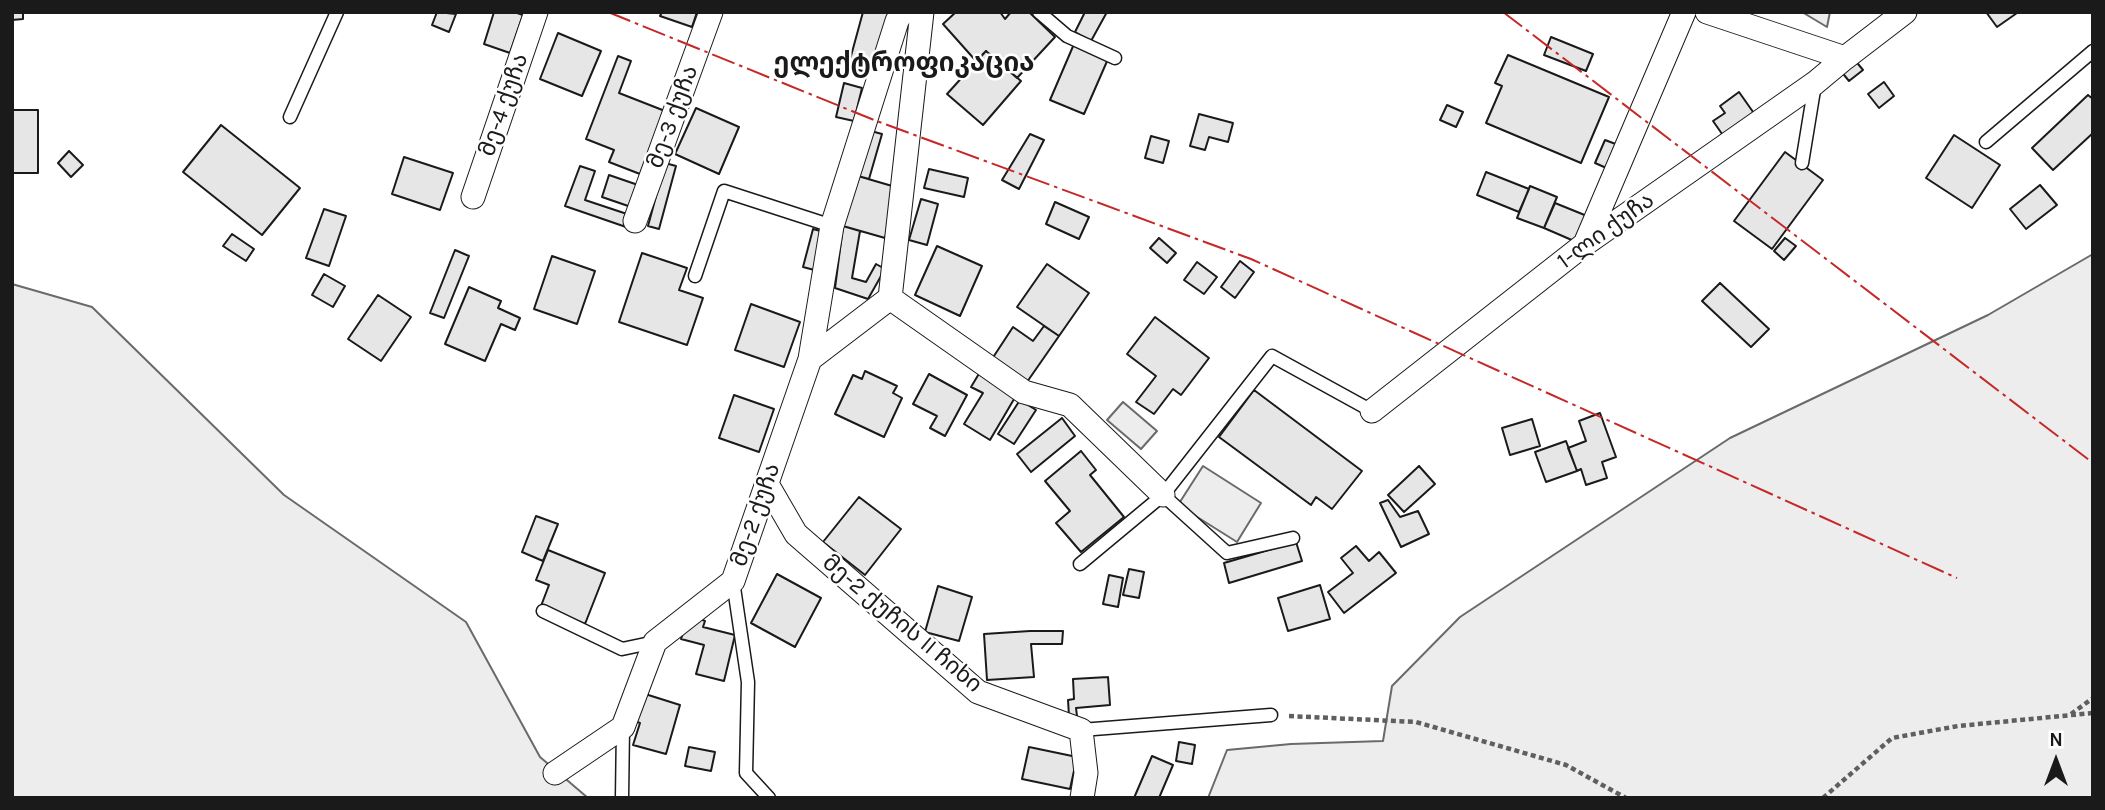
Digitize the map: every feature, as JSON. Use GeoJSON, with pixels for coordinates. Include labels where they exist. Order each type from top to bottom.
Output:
{"type":"FeatureCollection","features":[{"type":"Feature","properties":{"kind":"street","name":"მე-4 ქუჩა"},"geometry":{"type":"LineString","coordinates":[[473,198],[536,12]]}},
{"type":"Feature","properties":{"kind":"street","name":"მე-3 ქუჩა"},"geometry":{"type":"LineString","coordinates":[[635,221],[711,12]]}},
{"type":"Feature","properties":{"kind":"street","name":"მე-2 ქუჩა"},"geometry":{"type":"LineString","coordinates":[[655,642],[733,581],[810,359],[832,226],[902,12]]}},
{"type":"Feature","properties":{"kind":"street"},"geometry":{"type":"LineString","coordinates":[[810,359],[890,298],[922,12]]}},
{"type":"Feature","properties":{"kind":"street"},"geometry":{"type":"LineString","coordinates":[[1586,244],[1684,12]]}},
{"type":"Feature","properties":{"kind":"street"},"geometry":{"type":"LineString","coordinates":[[1707,12],[1845,58]]}},
{"type":"Feature","properties":{"kind":"street","name":"1-ლი ქუჩა"},"geometry":{"type":"LineString","coordinates":[[1372,411],[1586,244],[1815,83],[1905,12]]}},
{"type":"Feature","properties":{"kind":"street"},"geometry":{"type":"LineString","coordinates":[[890,298],[1024,392],[1070,405],[1163,495]]}},
{"type":"Feature","properties":{"kind":"street","name":"მე-2 ქუჩის II ჩიხი"},"geometry":{"type":"LineString","coordinates":[[767,484],[796,534],[978,692],[1081,730]]}},
{"type":"Feature","properties":{"kind":"street"},"geometry":{"type":"LineString","coordinates":[[555,773],[623,727],[655,642]]}},
{"type":"Feature","properties":{"kind":"street"},"geometry":{"type":"LineString","coordinates":[[1081,730],[1086,773],[1082,798]]}},
{"type":"Feature","properties":{"kind":"lane"},"geometry":{"type":"LineString","coordinates":[[290,117],[337,12]]}},
{"type":"Feature","properties":{"kind":"lane"},"geometry":{"type":"LineString","coordinates":[[1039,12],[1067,36],[1115,58]]}},
{"type":"Feature","properties":{"kind":"lane"},"geometry":{"type":"LineString","coordinates":[[1986,142],[2093,51]]}},
{"type":"Feature","properties":{"kind":"lane"},"geometry":{"type":"LineString","coordinates":[[1802,163],[1815,83]]}},
{"type":"Feature","properties":{"kind":"lane"},"geometry":{"type":"LineString","coordinates":[[695,276],[724,191],[832,226]]}},
{"type":"Feature","properties":{"kind":"lane"},"geometry":{"type":"LineString","coordinates":[[1080,564],[1163,495],[1272,356],[1372,411]]}},
{"type":"Feature","properties":{"kind":"lane"},"geometry":{"type":"LineString","coordinates":[[1163,495],[1227,553],[1293,538]]}},
{"type":"Feature","properties":{"kind":"lane"},"geometry":{"type":"LineString","coordinates":[[733,581],[748,682],[746,773],[769,798]]}},
{"type":"Feature","properties":{"kind":"lane","name":"მე-2 ქუჩა"},"geometry":{"type":"LineString","coordinates":[[543,611],[622,649],[655,642]]}},
{"type":"Feature","properties":{"kind":"lane"},"geometry":{"type":"LineString","coordinates":[[1081,730],[1271,715]]}},
{"type":"Feature","properties":{"kind":"lane"},"geometry":{"type":"LineString","coordinates":[[622,798],[623,727]]}},
{"type":"Feature","properties":{"kind":"path"},"geometry":{"type":"LineString","coordinates":[[2069,716],[2093,698]]}},
{"type":"Feature","properties":{"kind":"path"},"geometry":{"type":"LineString","coordinates":[[1823,798],[1892,738],[1958,726],[2093,713]]}},
{"type":"Feature","properties":{"kind":"path"},"geometry":{"type":"LineString","coordinates":[[1271,715],[1416,722],[1566,765],[1626,798]]}},
{"type":"Feature","properties":{"kind":"shaded area"},"geometry":{"type":"Polygon","coordinates":[[[1802,12],[1830,12],[1827,27],[1802,12]]]}},
{"type":"Feature","properties":{"kind":"shaded area"},"geometry":{"type":"Polygon","coordinates":[[[2093,254],[2093,798],[1208,798],[1227,750],[1291,744],[1383,741],[1392,686],[1460,617],[1730,438],[1988,315],[2093,254]]]}},
{"type":"Feature","properties":{"kind":"shaded area"},"geometry":{"type":"Polygon","coordinates":[[[12,284],[92,307],[284,495],[466,622],[540,757],[588,798],[12,798],[12,284]]]}},
{"type":"Feature","properties":{"kind":"shaded area"},"geometry":{"type":"Polygon","coordinates":[[[1123,402],[1157,431],[1141,449],[1107,420],[1123,402]]]}},
{"type":"Feature","properties":{"kind":"shaded area"},"geometry":{"type":"Polygon","coordinates":[[[1203,466],[1261,503],[1237,542],[1178,505],[1203,466]]]}},
{"type":"Feature","properties":{"kind":"building"},"geometry":{"type":"Polygon","coordinates":[[[12,12],[23,12],[23,19],[12,20],[12,12]]]}},
{"type":"Feature","properties":{"kind":"building"},"geometry":{"type":"Polygon","coordinates":[[[437,12],[456,14],[449,32],[432,25],[437,12]]]}},
{"type":"Feature","properties":{"kind":"building"},"geometry":{"type":"Polygon","coordinates":[[[494,12],[523,15],[510,53],[484,44],[494,12]]]}},
{"type":"Feature","properties":{"kind":"building"},"geometry":{"type":"Polygon","coordinates":[[[662,12],[697,12],[692,27],[660,16],[662,12]]]}},
{"type":"Feature","properties":{"kind":"building"},"geometry":{"type":"Polygon","coordinates":[[[863,12],[890,13],[873,74],[848,67],[863,12]]]}},
{"type":"Feature","properties":{"kind":"building"},"geometry":{"type":"Polygon","coordinates":[[[956,12],[1000,12],[1005,19],[1011,12],[1029,12],[1055,37],[1017,78],[986,51],[976,61],[943,24],[956,12]]]}},
{"type":"Feature","properties":{"kind":"building"},"geometry":{"type":"Polygon","coordinates":[[[1085,12],[1107,12],[1091,41],[1075,32],[1085,12]]]}},
{"type":"Feature","properties":{"kind":"building"},"geometry":{"type":"Polygon","coordinates":[[[1986,12],[2016,12],[2017,13],[1997,27],[1986,12]]]}},
{"type":"Feature","properties":{"kind":"building"},"geometry":{"type":"Polygon","coordinates":[[[558,33],[601,51],[582,96],[540,79],[558,33]]]}},
{"type":"Feature","properties":{"kind":"building"},"geometry":{"type":"Polygon","coordinates":[[[1551,37],[1593,54],[1586,71],[1544,55],[1551,37]]]}},
{"type":"Feature","properties":{"kind":"building"},"geometry":{"type":"Polygon","coordinates":[[[1074,44],[1108,59],[1084,114],[1050,100],[1074,44]]]}},
{"type":"Feature","properties":{"kind":"building"},"geometry":{"type":"Polygon","coordinates":[[[986,51],[1021,81],[983,125],[947,94],[986,51]]]}},
{"type":"Feature","properties":{"kind":"building"},"geometry":{"type":"Polygon","coordinates":[[[1508,55],[1609,97],[1581,163],[1486,123],[1502,86],[1495,83],[1508,55]]]}},
{"type":"Feature","properties":{"kind":"building"},"geometry":{"type":"Polygon","coordinates":[[[618,56],[631,61],[619,93],[665,111],[640,174],[609,162],[614,150],[586,139],[618,56]]]}},
{"type":"Feature","properties":{"kind":"building"},"geometry":{"type":"Polygon","coordinates":[[[1854,59],[1863,70],[1849,81],[1840,70],[1854,59]]]}},
{"type":"Feature","properties":{"kind":"building"},"geometry":{"type":"Polygon","coordinates":[[[1884,82],[1894,96],[1879,108],[1868,94],[1884,82]]]}},
{"type":"Feature","properties":{"kind":"building"},"geometry":{"type":"Polygon","coordinates":[[[844,83],[862,88],[854,121],[836,117],[844,83]]]}},
{"type":"Feature","properties":{"kind":"building"},"geometry":{"type":"Polygon","coordinates":[[[1739,92],[1758,119],[1727,141],[1713,121],[1725,113],[1720,106],[1739,92]]]}},
{"type":"Feature","properties":{"kind":"building"},"geometry":{"type":"Polygon","coordinates":[[[2088,95],[2093,99],[2093,133],[2053,170],[2032,148],[2088,95]]]}},
{"type":"Feature","properties":{"kind":"building"},"geometry":{"type":"Polygon","coordinates":[[[1447,105],[1463,112],[1456,127],[1440,120],[1447,105]]]}},
{"type":"Feature","properties":{"kind":"building"},"geometry":{"type":"Polygon","coordinates":[[[696,108],[739,127],[719,174],[675,154],[696,108]]]}},
{"type":"Feature","properties":{"kind":"building"},"geometry":{"type":"Polygon","coordinates":[[[12,110],[38,110],[38,173],[12,173],[12,110]]]}},
{"type":"Feature","properties":{"kind":"building"},"geometry":{"type":"Polygon","coordinates":[[[1199,114],[1233,123],[1228,142],[1209,137],[1205,150],[1190,146],[1199,114]]]}},
{"type":"Feature","properties":{"kind":"building"},"geometry":{"type":"Polygon","coordinates":[[[221,125],[300,188],[262,235],[183,172],[221,125]]]}},
{"type":"Feature","properties":{"kind":"building"},"geometry":{"type":"Polygon","coordinates":[[[871,131],[882,134],[869,179],[858,176],[871,131]]]}},
{"type":"Feature","properties":{"kind":"building"},"geometry":{"type":"Polygon","coordinates":[[[1030,134],[1044,140],[1019,189],[1002,180],[1030,134]]]}},
{"type":"Feature","properties":{"kind":"building"},"geometry":{"type":"Polygon","coordinates":[[[1954,135],[2000,165],[1972,208],[1926,178],[1954,135]]]}},
{"type":"Feature","properties":{"kind":"building"},"geometry":{"type":"Polygon","coordinates":[[[1151,136],[1169,141],[1163,163],[1145,158],[1151,136]]]}},
{"type":"Feature","properties":{"kind":"building"},"geometry":{"type":"Polygon","coordinates":[[[1605,140],[1621,146],[1611,170],[1595,163],[1605,140]]]}},
{"type":"Feature","properties":{"kind":"building"},"geometry":{"type":"Polygon","coordinates":[[[69,151],[83,165],[71,177],[58,163],[69,151]]]}},
{"type":"Feature","properties":{"kind":"building"},"geometry":{"type":"Polygon","coordinates":[[[1785,152],[1823,180],[1772,249],[1734,221],[1785,152]]]}},
{"type":"Feature","properties":{"kind":"building"},"geometry":{"type":"Polygon","coordinates":[[[404,157],[453,173],[440,210],[392,194],[404,157]]]}},
{"type":"Feature","properties":{"kind":"building"},"geometry":{"type":"Polygon","coordinates":[[[665,163],[676,166],[659,229],[648,226],[665,163]]]}},
{"type":"Feature","properties":{"kind":"building"},"geometry":{"type":"Polygon","coordinates":[[[580,166],[595,171],[585,200],[630,215],[626,227],[565,206],[580,166]]]}},
{"type":"Feature","properties":{"kind":"building"},"geometry":{"type":"Polygon","coordinates":[[[929,169],[968,178],[964,197],[924,188],[929,169]]]}},
{"type":"Feature","properties":{"kind":"building"},"geometry":{"type":"Polygon","coordinates":[[[1486,172],[1529,189],[1519,212],[1477,195],[1486,172]]]}},
{"type":"Feature","properties":{"kind":"building"},"geometry":{"type":"Polygon","coordinates":[[[609,175],[641,186],[634,208],[602,197],[609,175]]]}},
{"type":"Feature","properties":{"kind":"building"},"geometry":{"type":"Polygon","coordinates":[[[858,176],[899,188],[885,238],[843,226],[858,176]]]}},
{"type":"Feature","properties":{"kind":"building"},"geometry":{"type":"Polygon","coordinates":[[[2040,185],[2057,205],[2026,229],[2010,209],[2040,185]]]}},
{"type":"Feature","properties":{"kind":"building"},"geometry":{"type":"Polygon","coordinates":[[[1530,186],[1557,197],[1544,228],[1517,218],[1530,186]]]}},
{"type":"Feature","properties":{"kind":"building"},"geometry":{"type":"Polygon","coordinates":[[[921,199],[938,204],[927,245],[909,240],[921,199]]]}},
{"type":"Feature","properties":{"kind":"building"},"geometry":{"type":"Polygon","coordinates":[[[1055,202],[1089,217],[1079,239],[1046,224],[1055,202]]]}},
{"type":"Feature","properties":{"kind":"building"},"geometry":{"type":"Polygon","coordinates":[[[1555,203],[1592,218],[1581,244],[1544,228],[1555,203]]]}},
{"type":"Feature","properties":{"kind":"building"},"geometry":{"type":"Polygon","coordinates":[[[324,209],[346,216],[329,266],[306,258],[324,209]]]}},
{"type":"Feature","properties":{"kind":"building"},"geometry":{"type":"Polygon","coordinates":[[[843,226],[860,231],[852,278],[866,282],[876,264],[885,269],[868,299],[835,288],[843,226]]]}},
{"type":"Feature","properties":{"kind":"building"},"geometry":{"type":"Polygon","coordinates":[[[813,229],[828,233],[818,271],[803,267],[813,229]]]}},
{"type":"Feature","properties":{"kind":"building"},"geometry":{"type":"Polygon","coordinates":[[[232,234],[254,249],[246,261],[223,246],[232,234]]]}},
{"type":"Feature","properties":{"kind":"building"},"geometry":{"type":"Polygon","coordinates":[[[1159,238],[1176,253],[1167,263],[1150,248],[1159,238]]]}},
{"type":"Feature","properties":{"kind":"building"},"geometry":{"type":"Polygon","coordinates":[[[1785,238],[1796,246],[1784,260],[1774,251],[1785,238]]]}},
{"type":"Feature","properties":{"kind":"building"},"geometry":{"type":"Polygon","coordinates":[[[937,246],[982,266],[960,316],[915,295],[937,246]]]}},
{"type":"Feature","properties":{"kind":"building"},"geometry":{"type":"Polygon","coordinates":[[[455,250],[469,256],[444,318],[430,313],[455,250]]]}},
{"type":"Feature","properties":{"kind":"building"},"geometry":{"type":"Polygon","coordinates":[[[642,253],[687,268],[679,290],[703,298],[687,345],[619,322],[642,253]]]}},
{"type":"Feature","properties":{"kind":"building"},"geometry":{"type":"Polygon","coordinates":[[[552,256],[595,271],[577,324],[534,309],[552,256]]]}},
{"type":"Feature","properties":{"kind":"building"},"geometry":{"type":"Polygon","coordinates":[[[1240,261],[1254,272],[1235,298],[1221,287],[1240,261]]]}},
{"type":"Feature","properties":{"kind":"building"},"geometry":{"type":"Polygon","coordinates":[[[1197,262],[1217,277],[1204,294],[1184,280],[1197,262]]]}},
{"type":"Feature","properties":{"kind":"building"},"geometry":{"type":"Polygon","coordinates":[[[1047,264],[1089,293],[1059,336],[1017,307],[1047,264]]]}},
{"type":"Feature","properties":{"kind":"building"},"geometry":{"type":"Polygon","coordinates":[[[324,274],[345,286],[333,307],[312,295],[324,274]]]}},
{"type":"Feature","properties":{"kind":"building"},"geometry":{"type":"Polygon","coordinates":[[[1720,283],[1769,329],[1751,347],[1702,301],[1720,283]]]}},
{"type":"Feature","properties":{"kind":"building"},"geometry":{"type":"Polygon","coordinates":[[[469,287],[501,301],[498,308],[520,318],[515,330],[501,324],[485,361],[445,344],[469,287]]]}},
{"type":"Feature","properties":{"kind":"building"},"geometry":{"type":"Polygon","coordinates":[[[378,295],[411,317],[381,361],[348,339],[378,295]]]}},
{"type":"Feature","properties":{"kind":"building"},"geometry":{"type":"Polygon","coordinates":[[[751,304],[800,322],[784,367],[735,350],[751,304]]]}},
{"type":"Feature","properties":{"kind":"building"},"geometry":{"type":"Polygon","coordinates":[[[1155,317],[1209,358],[1181,395],[1173,389],[1154,414],[1136,402],[1156,376],[1127,354],[1155,317]]]}},
{"type":"Feature","properties":{"kind":"building"},"geometry":{"type":"Polygon","coordinates":[[[1044,326],[1059,336],[1027,382],[992,359],[1013,327],[1033,341],[1044,326]]]}},
{"type":"Feature","properties":{"kind":"building"},"geometry":{"type":"Polygon","coordinates":[[[865,371],[897,386],[893,393],[902,398],[884,437],[835,414],[853,375],[862,379],[865,371]]]}},
{"type":"Feature","properties":{"kind":"building"},"geometry":{"type":"Polygon","coordinates":[[[980,372],[1017,394],[990,440],[964,424],[983,393],[971,387],[980,372]]]}},
{"type":"Feature","properties":{"kind":"building"},"geometry":{"type":"Polygon","coordinates":[[[929,374],[967,395],[945,436],[930,428],[937,416],[913,404],[929,374]]]}},
{"type":"Feature","properties":{"kind":"building"},"geometry":{"type":"Polygon","coordinates":[[[1254,390],[1362,471],[1332,509],[1316,497],[1311,505],[1219,437],[1254,390]]]}},
{"type":"Feature","properties":{"kind":"building"},"geometry":{"type":"Polygon","coordinates":[[[734,395],[774,409],[759,452],[719,438],[734,395]]]}},
{"type":"Feature","properties":{"kind":"building"},"geometry":{"type":"Polygon","coordinates":[[[1020,400],[1036,410],[1014,444],[998,434],[1020,400]]]}},
{"type":"Feature","properties":{"kind":"building"},"geometry":{"type":"Polygon","coordinates":[[[1600,413],[1616,457],[1602,462],[1607,478],[1586,485],[1581,469],[1577,471],[1568,448],[1586,441],[1579,421],[1600,413]]]}},
{"type":"Feature","properties":{"kind":"building"},"geometry":{"type":"Polygon","coordinates":[[[1062,418],[1075,436],[1031,472],[1017,454],[1062,418]]]}},
{"type":"Feature","properties":{"kind":"building"},"geometry":{"type":"Polygon","coordinates":[[[1532,419],[1540,446],[1510,455],[1502,428],[1532,419]]]}},
{"type":"Feature","properties":{"kind":"building"},"geometry":{"type":"Polygon","coordinates":[[[1566,441],[1577,471],[1546,482],[1535,452],[1566,441]]]}},
{"type":"Feature","properties":{"kind":"building"},"geometry":{"type":"Polygon","coordinates":[[[1081,451],[1096,470],[1090,475],[1124,517],[1081,552],[1056,523],[1070,511],[1045,481],[1081,451]]]}},
{"type":"Feature","properties":{"kind":"building"},"geometry":{"type":"Polygon","coordinates":[[[1419,466],[1435,484],[1404,512],[1388,495],[1419,466]]]}},
{"type":"Feature","properties":{"kind":"building"},"geometry":{"type":"Polygon","coordinates":[[[859,497],[901,529],[865,575],[823,542],[859,497]]]}},
{"type":"Feature","properties":{"kind":"building"},"geometry":{"type":"Polygon","coordinates":[[[1388,500],[1400,517],[1418,511],[1429,534],[1401,547],[1380,503],[1388,500]]]}},
{"type":"Feature","properties":{"kind":"building"},"geometry":{"type":"Polygon","coordinates":[[[536,516],[558,524],[543,561],[522,552],[536,516]]]}},
{"type":"Feature","properties":{"kind":"building"},"geometry":{"type":"Polygon","coordinates":[[[1296,542],[1302,561],[1229,583],[1224,563],[1296,542]]]}},
{"type":"Feature","properties":{"kind":"building"},"geometry":{"type":"Polygon","coordinates":[[[1356,546],[1369,561],[1379,552],[1396,573],[1344,613],[1328,592],[1353,573],[1341,558],[1356,546]]]}},
{"type":"Feature","properties":{"kind":"building"},"geometry":{"type":"Polygon","coordinates":[[[548,550],[605,573],[585,624],[541,606],[549,585],[536,580],[548,550]]]}},
{"type":"Feature","properties":{"kind":"building"},"geometry":{"type":"Polygon","coordinates":[[[1129,569],[1144,572],[1139,598],[1123,595],[1129,569]]]}},
{"type":"Feature","properties":{"kind":"building"},"geometry":{"type":"Polygon","coordinates":[[[777,574],[821,598],[795,647],[751,623],[777,574]]]}},
{"type":"Feature","properties":{"kind":"building"},"geometry":{"type":"Polygon","coordinates":[[[1109,575],[1123,578],[1118,607],[1103,604],[1109,575]]]}},
{"type":"Feature","properties":{"kind":"building"},"geometry":{"type":"Polygon","coordinates":[[[1320,585],[1330,619],[1288,631],[1278,598],[1320,585]]]}},
{"type":"Feature","properties":{"kind":"building"},"geometry":{"type":"Polygon","coordinates":[[[938,586],[972,597],[959,641],[925,632],[938,586]]]}},
{"type":"Feature","properties":{"kind":"building"},"geometry":{"type":"Polygon","coordinates":[[[698,618],[705,621],[703,627],[735,635],[724,681],[696,674],[704,645],[681,639],[683,633],[698,618]]]}},
{"type":"Feature","properties":{"kind":"building"},"geometry":{"type":"Polygon","coordinates":[[[1063,631],[1062,644],[1031,644],[1034,677],[987,680],[984,634],[1063,631]]]}},
{"type":"Feature","properties":{"kind":"building"},"geometry":{"type":"Polygon","coordinates":[[[1108,677],[1110,705],[1076,708],[1077,716],[1069,716],[1068,700],[1074,699],[1073,679],[1108,677]]]}},
{"type":"Feature","properties":{"kind":"building"},"geometry":{"type":"Polygon","coordinates":[[[642,693],[680,705],[666,754],[633,745],[640,723],[634,721],[642,693]]]}},
{"type":"Feature","properties":{"kind":"building"},"geometry":{"type":"Polygon","coordinates":[[[1179,742],[1195,745],[1192,764],[1176,761],[1179,742]]]}},
{"type":"Feature","properties":{"kind":"building"},"geometry":{"type":"Polygon","coordinates":[[[689,747],[715,752],[711,771],[685,766],[689,747]]]}},
{"type":"Feature","properties":{"kind":"building"},"geometry":{"type":"Polygon","coordinates":[[[1029,747],[1077,757],[1070,789],[1022,779],[1029,747]]]}},
{"type":"Feature","properties":{"kind":"building"},"geometry":{"type":"Polygon","coordinates":[[[1152,756],[1173,765],[1159,798],[1134,798],[1152,756]]]}},
{"type":"Feature","properties":{"kind":"power"},"geometry":{"type":"LineString","coordinates":[[608,12],[874,120],[1251,259],[1957,578]]}},
{"type":"Feature","properties":{"kind":"power"},"geometry":{"type":"LineString","coordinates":[[1503,12],[2093,463]]}},
{"type":"Feature","properties":{"kind":"district","name":"ელექტროფიკაცია"},"geometry":{"type":"Point","coordinates":[904,64]}}]}
